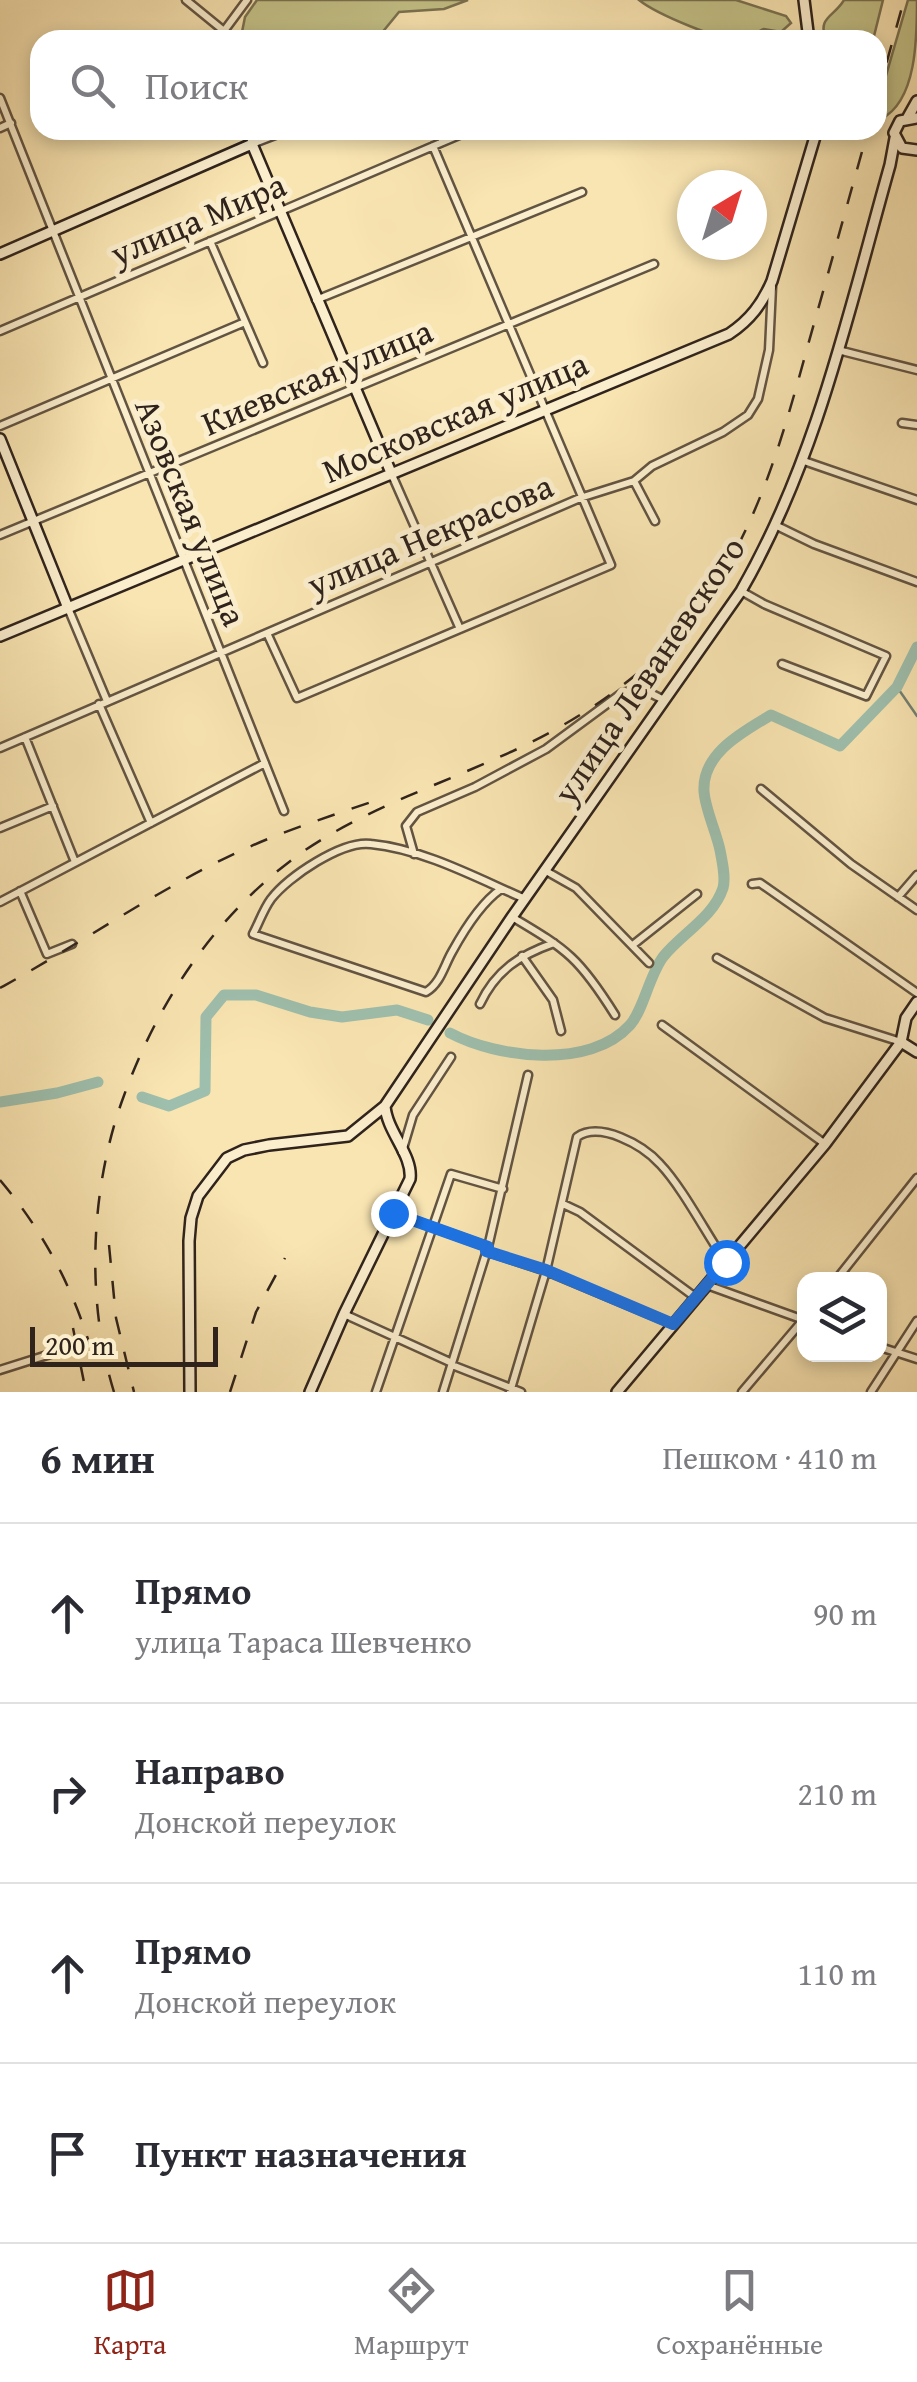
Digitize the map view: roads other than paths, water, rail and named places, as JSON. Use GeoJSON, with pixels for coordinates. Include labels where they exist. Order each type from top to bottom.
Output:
{"type":"FeatureCollection","features":[{"type":"Feature","properties":{"kind":"street"},"geometry":{"type":"LineString","coordinates":[[186,0],[218,30]]}},
{"type":"Feature","properties":{"kind":"street"},"geometry":{"type":"LineString","coordinates":[[229,30],[247,0]]}},
{"type":"Feature","properties":{"kind":"street"},"geometry":{"type":"LineString","coordinates":[[804,0],[808,30]]}},
{"type":"Feature","properties":{"kind":"street","name":"Азовская улица"},"geometry":{"type":"LineString","coordinates":[[0,98],[284,811]]}},
{"type":"Feature","properties":{"kind":"street"},"geometry":{"type":"LineString","coordinates":[[890,165],[913,152],[895,138],[897,124],[912,117],[917,101]]}},
{"type":"Feature","properties":{"kind":"street"},"geometry":{"type":"LineString","coordinates":[[0,128],[11,124]]}},
{"type":"Feature","properties":{"kind":"street","name":"улица Леваневского"},"geometry":{"type":"LineString","coordinates":[[190,1392],[189,1241],[198,1196],[235,1152],[270,1144],[336,1139],[357,1130],[385,1106],[512,917],[741,591],[804,461],[895,138]]}},
{"type":"Feature","properties":{"kind":"street"},"geometry":{"type":"LineString","coordinates":[[251,140],[316,300],[460,629]]}},
{"type":"Feature","properties":{"kind":"street"},"geometry":{"type":"LineString","coordinates":[[0,254],[262,140]]}},
{"type":"Feature","properties":{"kind":"street","name":"улица Мира"},"geometry":{"type":"LineString","coordinates":[[0,331],[448,140]]}},
{"type":"Feature","properties":{"kind":"street","name":"Московская улица"},"geometry":{"type":"LineString","coordinates":[[0,636],[730,334],[764,300],[814,140]]}},
{"type":"Feature","properties":{"kind":"street"},"geometry":{"type":"LineString","coordinates":[[267,633],[296,698],[611,565],[432,146]]}},
{"type":"Feature","properties":{"kind":"street"},"geometry":{"type":"LineString","coordinates":[[316,300],[582,192]]}},
{"type":"Feature","properties":{"kind":"street"},"geometry":{"type":"LineString","coordinates":[[210,242],[264,363]]}},
{"type":"Feature","properties":{"kind":"street","name":"Киевская улица"},"geometry":{"type":"LineString","coordinates":[[0,536],[654,264]]}},
{"type":"Feature","properties":{"kind":"street","name":"улица Некрасова"},"geometry":{"type":"LineString","coordinates":[[0,748],[580,498],[634,481],[686,447],[722,432],[748,415],[758,399],[769,350],[772,281]]}},
{"type":"Feature","properties":{"kind":"street"},"geometry":{"type":"LineString","coordinates":[[0,426],[245,322]]}},
{"type":"Feature","properties":{"kind":"street"},"geometry":{"type":"LineString","coordinates":[[838,350],[917,370]]}},
{"type":"Feature","properties":{"kind":"street"},"geometry":{"type":"LineString","coordinates":[[902,424],[917,425]]}},
{"type":"Feature","properties":{"kind":"street"},"geometry":{"type":"LineString","coordinates":[[0,440],[151,823]]}},
{"type":"Feature","properties":{"kind":"street"},"geometry":{"type":"LineString","coordinates":[[804,461],[917,500]]}},
{"type":"Feature","properties":{"kind":"street"},"geometry":{"type":"LineString","coordinates":[[634,481],[655,522]]}},
{"type":"Feature","properties":{"kind":"street"},"geometry":{"type":"LineString","coordinates":[[775,525],[814,544],[917,582]]}},
{"type":"Feature","properties":{"kind":"street"},"geometry":{"type":"LineString","coordinates":[[741,591],[886,656],[866,696],[782,664]]}},
{"type":"Feature","properties":{"kind":"street"},"geometry":{"type":"LineString","coordinates":[[414,854],[406,826],[417,812],[546,749],[630,689],[648,690],[664,701]]}},
{"type":"Feature","properties":{"kind":"street"},"geometry":{"type":"LineString","coordinates":[[25,737],[76,862]]}},
{"type":"Feature","properties":{"kind":"street"},"geometry":{"type":"LineString","coordinates":[[0,902],[265,763]]}},
{"type":"Feature","properties":{"kind":"street"},"geometry":{"type":"LineString","coordinates":[[762,788],[851,864],[917,910]]}},
{"type":"Feature","properties":{"kind":"street"},"geometry":{"type":"LineString","coordinates":[[0,828],[53,806]]}},
{"type":"Feature","properties":{"kind":"street"},"geometry":{"type":"LineString","coordinates":[[502,889],[494,894],[454,948],[431,990],[420,992],[253,934],[272,898],[293,878],[330,855],[368,843],[414,854],[502,889],[525,899]]}},
{"type":"Feature","properties":{"kind":"street"},"geometry":{"type":"LineString","coordinates":[[546,871],[576,888],[649,963]]}},
{"type":"Feature","properties":{"kind":"street"},"geometry":{"type":"LineString","coordinates":[[898,897],[917,875]]}},
{"type":"Feature","properties":{"kind":"street"},"geometry":{"type":"LineString","coordinates":[[752,884],[760,884],[917,992]]}},
{"type":"Feature","properties":{"kind":"street"},"geometry":{"type":"LineString","coordinates":[[20,892],[47,954],[72,944]]}},
{"type":"Feature","properties":{"kind":"street"},"geometry":{"type":"LineString","coordinates":[[634,944],[697,894]]}},
{"type":"Feature","properties":{"kind":"street"},"geometry":{"type":"LineString","coordinates":[[512,917],[555,942],[588,971],[615,1015]]}},
{"type":"Feature","properties":{"kind":"street"},"geometry":{"type":"LineString","coordinates":[[480,1004],[497,976],[522,956],[555,942]]}},
{"type":"Feature","properties":{"kind":"street"},"geometry":{"type":"LineString","coordinates":[[522,956],[552,1000],[561,1031]]}},
{"type":"Feature","properties":{"kind":"street"},"geometry":{"type":"LineString","coordinates":[[717,958],[825,1018],[902,1042],[917,1052]]}},
{"type":"Feature","properties":{"kind":"street"},"geometry":{"type":"LineString","coordinates":[[617,1392],[825,1144],[902,1042],[906,1018],[917,1002]]}},
{"type":"Feature","properties":{"kind":"street"},"geometry":{"type":"LineString","coordinates":[[662,1025],[825,1144]]}},
{"type":"Feature","properties":{"kind":"street"},"geometry":{"type":"LineString","coordinates":[[402,1152],[413,1115],[451,1057]]}},
{"type":"Feature","properties":{"kind":"street"},"geometry":{"type":"LineString","coordinates":[[444,1392],[503,1189],[528,1074]]}},
{"type":"Feature","properties":{"kind":"street"},"geometry":{"type":"LineString","coordinates":[[310,1392],[412,1174],[390,1128],[385,1106]]}},
{"type":"Feature","properties":{"kind":"street"},"geometry":{"type":"LineString","coordinates":[[511,1390],[546,1270],[577,1137],[584,1132],[606,1131],[657,1160],[726,1262]]}},
{"type":"Feature","properties":{"kind":"street"},"geometry":{"type":"LineString","coordinates":[[376,1392],[451,1174],[503,1189]]}},
{"type":"Feature","properties":{"kind":"street"},"geometry":{"type":"LineString","coordinates":[[842,1272],[917,1178]]}},
{"type":"Feature","properties":{"kind":"street"},"geometry":{"type":"LineString","coordinates":[[563,1204],[580,1212],[695,1297]]}},
{"type":"Feature","properties":{"kind":"street"},"geometry":{"type":"LineString","coordinates":[[393,1213],[546,1270],[673,1324]]}},
{"type":"Feature","properties":{"kind":"street"},"geometry":{"type":"LineString","coordinates":[[706,1284],[797,1316]]}},
{"type":"Feature","properties":{"kind":"street"},"geometry":{"type":"LineString","coordinates":[[344,1314],[521,1392]]}},
{"type":"Feature","properties":{"kind":"street"},"geometry":{"type":"LineString","coordinates":[[870,1392],[917,1322]]}},
{"type":"Feature","properties":{"kind":"street"},"geometry":{"type":"LineString","coordinates":[[742,1392],[797,1327]]}},
{"type":"Feature","properties":{"kind":"street"},"geometry":{"type":"LineString","coordinates":[[887,1349],[917,1359]]}},
{"type":"Feature","properties":{"kind":"street"},"geometry":{"type":"LineString","coordinates":[[0,1370],[63,1350]]}},
{"type":"Feature","properties":{"kind":"waterway"},"geometry":{"type":"LineString","coordinates":[[450,1033],[492,1049],[568,1054],[592,1049],[630,1025],[663,957],[705,917],[723,888],[720,850],[704,791],[705,778],[717,755],[737,736],[771,715],[840,746],[897,687],[917,647]]}},
{"type":"Feature","properties":{"kind":"waterway"},"geometry":{"type":"LineString","coordinates":[[897,687],[917,716]]}},
{"type":"Feature","properties":{"kind":"waterway"},"geometry":{"type":"LineString","coordinates":[[142,1097],[169,1106],[205,1091],[206,1017],[224,995],[256,995],[310,1012],[342,1017],[397,1010],[428,1020]]}},
{"type":"Feature","properties":{"kind":"waterway"},"geometry":{"type":"LineString","coordinates":[[0,1102],[98,1082]]}},
{"type":"Feature","properties":{"kind":"railway"},"geometry":{"type":"LineString","coordinates":[[887,61],[904,0]]}},
{"type":"Feature","properties":{"kind":"railway"},"geometry":{"type":"LineString","coordinates":[[114,1392],[105,1357],[96,1284],[95,1246],[103,1172],[136,1064],[171,995],[192,963],[242,904],[301,853],[371,813],[525,745],[583,713],[636,675],[682,629],[723,573],[767,479],[865,140]]}},
{"type":"Feature","properties":{"kind":"railway"},"geometry":{"type":"LineString","coordinates":[[0,988],[207,867],[272,837],[374,801]]}},
{"type":"Feature","properties":{"kind":"railway"},"geometry":{"type":"LineString","coordinates":[[0,1180],[54,1258],[90,1346]]}},
{"type":"Feature","properties":{"kind":"railway"},"geometry":{"type":"LineString","coordinates":[[109,1245],[116,1318],[134,1392]]}},
{"type":"Feature","properties":{"kind":"railway"},"geometry":{"type":"LineString","coordinates":[[230,1392],[256,1312],[285,1258]]}},
{"type":"Feature","properties":{"kind":"railway"},"geometry":{"type":"LineString","coordinates":[[73,1328],[86,1392]]}}]}
